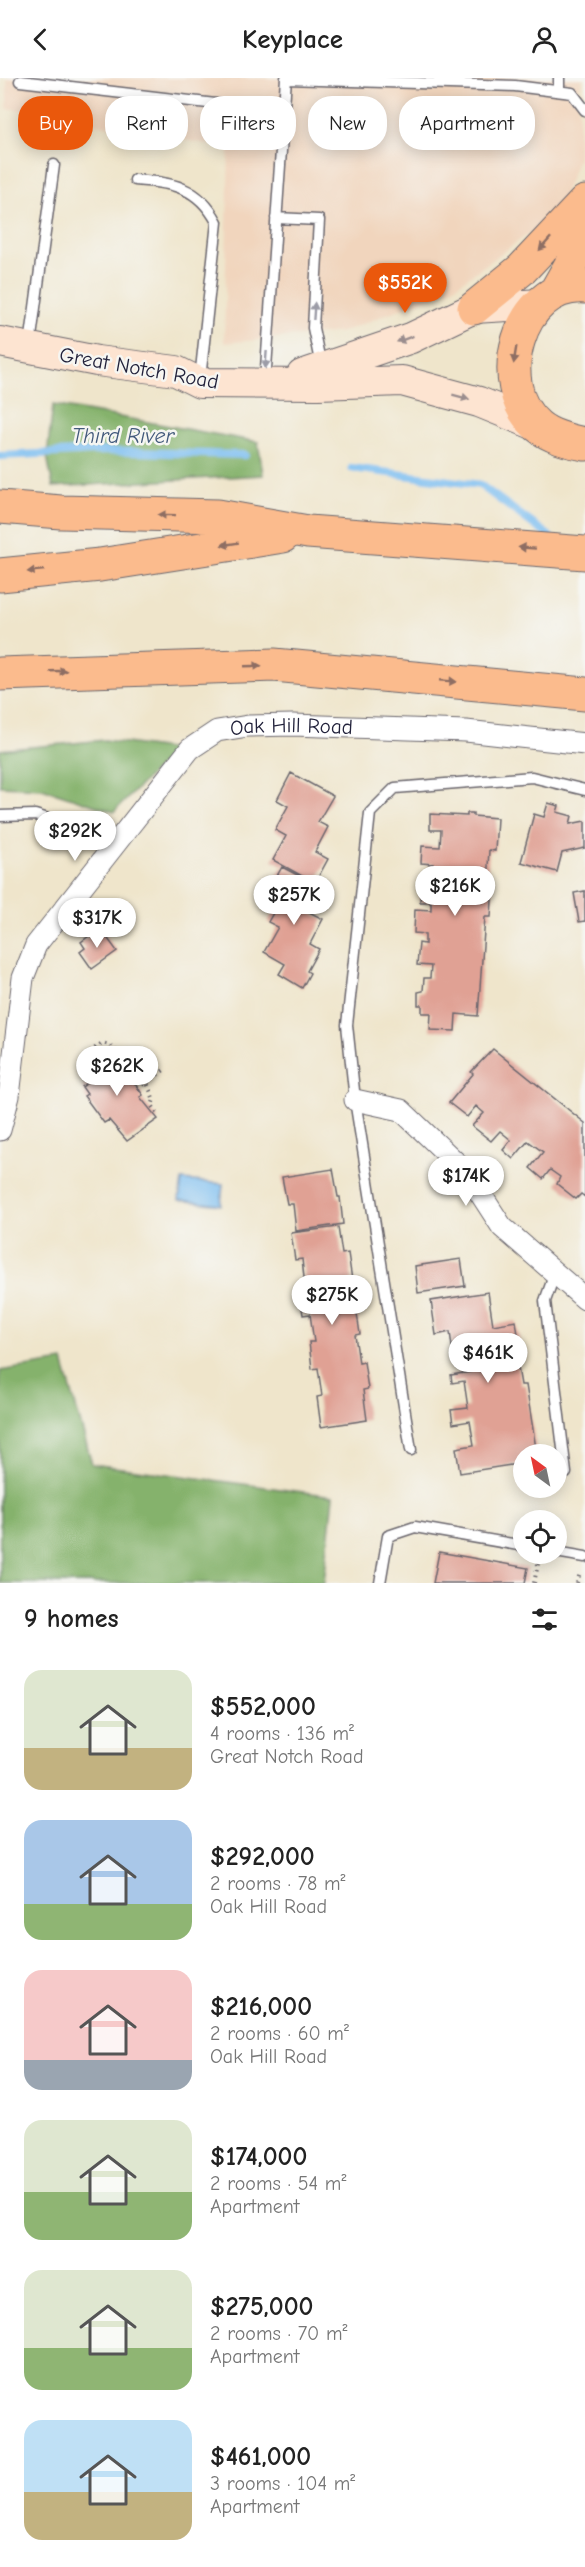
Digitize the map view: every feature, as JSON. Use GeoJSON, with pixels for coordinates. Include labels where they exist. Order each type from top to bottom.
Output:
{"type":"FeatureCollection","features":[{"type":"Feature","properties":{"kind":"main road"},"geometry":{"type":"LineString","coordinates":[[474,308],[522,269],[585,202]]}},
{"type":"Feature","properties":{"kind":"main road"},"geometry":{"type":"LineString","coordinates":[[585,222],[560,294],[525,322],[517,345],[514,365],[514,386],[524,408],[537,426],[565,440],[585,444]]}},
{"type":"Feature","properties":{"kind":"main road"},"geometry":{"type":"LineString","coordinates":[[0,507],[61,512],[218,516],[308,532],[585,553]]}},
{"type":"Feature","properties":{"kind":"main road"},"geometry":{"type":"LineString","coordinates":[[0,575],[100,565],[308,532]]}},
{"type":"Feature","properties":{"kind":"main road"},"geometry":{"type":"LineString","coordinates":[[0,674],[274,665],[585,694]]}},
{"type":"Feature","properties":{"kind":"street","name":"Great Notch Road"},"geometry":{"type":"LineString","coordinates":[[272,384],[411,338],[474,308],[560,294]]}},
{"type":"Feature","properties":{"kind":"street","name":"Great Notch Road"},"geometry":{"type":"LineString","coordinates":[[0,342],[97,361],[176,371],[200,383],[402,381],[479,402],[537,426]]}},
{"type":"Feature","properties":{"kind":"street","name":"Oak Hill Road"},"geometry":{"type":"LineString","coordinates":[[0,1130],[9,1096],[23,978],[36,945],[190,749],[217,731],[248,726],[316,726],[466,731],[585,744]]}},
{"type":"Feature","properties":{"kind":"street"},"geometry":{"type":"LineString","coordinates":[[355,1100],[401,1110],[467,1173],[502,1227],[585,1299]]}},
{"type":"Feature","properties":{"kind":"lane"},"geometry":{"type":"LineString","coordinates":[[285,96],[286,78],[483,81],[572,93],[585,110]]}},
{"type":"Feature","properties":{"kind":"lane"},"geometry":{"type":"LineString","coordinates":[[559,78],[559,91]]}},
{"type":"Feature","properties":{"kind":"lane"},"geometry":{"type":"LineString","coordinates":[[20,81],[200,102]]}},
{"type":"Feature","properties":{"kind":"lane"},"geometry":{"type":"LineString","coordinates":[[272,384],[276,218],[281,150]]}},
{"type":"Feature","properties":{"kind":"lane"},"geometry":{"type":"LineString","coordinates":[[30,348],[54,165]]}},
{"type":"Feature","properties":{"kind":"lane"},"geometry":{"type":"LineString","coordinates":[[135,180],[168,182],[197,195],[209,207],[216,222],[200,383]]}},
{"type":"Feature","properties":{"kind":"lane"},"geometry":{"type":"LineString","coordinates":[[276,218],[319,220],[313,328],[322,368]]}},
{"type":"Feature","properties":{"kind":"lane"},"geometry":{"type":"LineString","coordinates":[[411,1450],[355,1100],[347,1025],[370,813],[395,788],[532,777],[585,790]]}},
{"type":"Feature","properties":{"kind":"lane"},"geometry":{"type":"LineString","coordinates":[[0,816],[35,815],[117,840]]}},
{"type":"Feature","properties":{"kind":"lane"},"geometry":{"type":"LineString","coordinates":[[555,1273],[545,1301],[562,1444]]}},
{"type":"Feature","properties":{"kind":"lane"},"geometry":{"type":"LineString","coordinates":[[380,1583],[388,1536],[415,1527],[513,1544]]}},
{"type":"Feature","properties":{"kind":"lane"},"geometry":{"type":"LineString","coordinates":[[567,1554],[585,1557]]}},
{"type":"Feature","properties":{"kind":"path"},"geometry":{"type":"LineString","coordinates":[[90,1052],[102,1043],[110,1045],[147,1083],[154,1100],[152,1105],[157,1113]]}},
{"type":"Feature","properties":{"kind":"path"},"geometry":{"type":"LineString","coordinates":[[138,1089],[164,1070]]}},
{"type":"Feature","properties":{"kind":"path"},"geometry":{"type":"LineString","coordinates":[[534,1583],[538,1564]]}},
{"type":"Feature","properties":{"kind":"path"},"geometry":{"type":"LineString","coordinates":[[577,1583],[580,1572]]}},
{"type":"Feature","properties":{"kind":"shaded area"},"geometry":{"type":"Polygon","coordinates":[[[7,78],[583,78],[579,90],[578,158],[562,200],[544,223],[453,288],[342,332],[224,343],[229,150],[296,150],[296,96],[200,96],[200,143],[188,141],[188,96],[105,96],[105,126],[93,123],[93,96],[18,96],[18,110],[7,108],[7,78]]]}},
{"type":"Feature","properties":{"kind":"green space"},"geometry":{"type":"Polygon","coordinates":[[[53,405],[258,442],[263,475],[53,487],[47,456],[53,405]]]}},
{"type":"Feature","properties":{"kind":"green space"},"geometry":{"type":"Polygon","coordinates":[[[105,740],[175,750],[114,812],[42,788],[0,786],[0,750],[105,740]]]}},
{"type":"Feature","properties":{"kind":"green space"},"geometry":{"type":"Polygon","coordinates":[[[63,1361],[92,1464],[333,1496],[324,1583],[0,1583],[0,1371],[63,1361]]]}},
{"type":"Feature","properties":{"kind":"water"},"geometry":{"type":"Polygon","coordinates":[[[182,1180],[223,1184],[221,1205],[179,1200],[182,1180]]]}},
{"type":"Feature","properties":{"kind":"building"},"geometry":{"type":"Polygon","coordinates":[[[291,773],[333,796],[318,822],[328,827],[315,852],[328,859],[315,883],[273,860],[286,836],[275,830],[288,806],[277,800],[291,773]]]}},
{"type":"Feature","properties":{"kind":"building"},"geometry":{"type":"Polygon","coordinates":[[[548,803],[559,806],[557,812],[572,816],[570,824],[585,821],[585,848],[562,853],[557,872],[521,862],[534,814],[544,817],[548,803]]]}},
{"type":"Feature","properties":{"kind":"building"},"geometry":{"type":"Polygon","coordinates":[[[467,813],[473,813],[473,816],[497,818],[495,851],[489,850],[487,884],[493,884],[491,917],[485,917],[478,1016],[456,1014],[455,1031],[430,1030],[431,1013],[422,1013],[422,1005],[418,1005],[418,992],[423,991],[424,978],[430,978],[431,966],[417,965],[419,943],[425,944],[425,934],[414,933],[415,909],[431,910],[431,902],[420,902],[421,879],[431,879],[433,864],[421,863],[422,846],[440,847],[441,830],[430,830],[430,814],[467,816],[467,813]]]}},
{"type":"Feature","properties":{"kind":"building"},"geometry":{"type":"Polygon","coordinates":[[[282,867],[322,888],[309,912],[323,919],[310,944],[319,949],[307,971],[310,973],[302,988],[279,974],[285,964],[264,952],[278,927],[268,922],[282,897],[269,890],[282,867]]]}},
{"type":"Feature","properties":{"kind":"building"},"geometry":{"type":"Polygon","coordinates":[[[585,891],[585,921],[579,922],[574,893],[585,891]]]}},
{"type":"Feature","properties":{"kind":"building"},"geometry":{"type":"Polygon","coordinates":[[[100,928],[117,951],[92,969],[80,952],[85,948],[81,942],[100,928]]]}},
{"type":"Feature","properties":{"kind":"building"},"geometry":{"type":"Polygon","coordinates":[[[109,1049],[126,1073],[124,1074],[130,1083],[133,1081],[143,1095],[140,1097],[158,1119],[127,1141],[109,1120],[104,1123],[84,1096],[87,1094],[82,1087],[94,1078],[85,1066],[109,1049]]]}},
{"type":"Feature","properties":{"kind":"building"},"geometry":{"type":"Polygon","coordinates":[[[493,1049],[585,1123],[585,1197],[581,1194],[576,1199],[557,1184],[560,1177],[550,1170],[543,1179],[530,1168],[543,1152],[528,1141],[513,1159],[503,1150],[511,1140],[500,1131],[491,1141],[472,1126],[484,1113],[476,1106],[467,1117],[449,1103],[473,1074],[471,1072],[493,1049]]]}},
{"type":"Feature","properties":{"kind":"building"},"geometry":{"type":"Polygon","coordinates":[[[333,1169],[338,1197],[340,1197],[343,1224],[296,1231],[293,1204],[287,1204],[282,1177],[333,1169]]]}},
{"type":"Feature","properties":{"kind":"building"},"geometry":{"type":"Polygon","coordinates":[[[338,1227],[342,1254],[348,1253],[352,1280],[346,1281],[350,1308],[356,1307],[360,1334],[355,1335],[359,1363],[364,1362],[368,1389],[363,1390],[367,1420],[321,1427],[317,1397],[322,1396],[318,1368],[312,1369],[309,1342],[314,1342],[310,1314],[303,1315],[299,1288],[305,1287],[302,1259],[295,1260],[291,1233],[338,1227]]]}},
{"type":"Feature","properties":{"kind":"building"},"geometry":{"type":"Polygon","coordinates":[[[461,1259],[465,1286],[418,1293],[415,1266],[461,1259]]]}},
{"type":"Feature","properties":{"kind":"building"},"geometry":{"type":"Polygon","coordinates":[[[488,1292],[493,1325],[516,1321],[522,1361],[517,1362],[521,1385],[526,1385],[535,1444],[513,1444],[513,1465],[460,1473],[456,1448],[474,1445],[470,1421],[453,1424],[451,1410],[468,1408],[464,1381],[452,1383],[451,1375],[470,1372],[466,1345],[452,1347],[450,1332],[436,1335],[431,1301],[488,1292]]]}},
{"type":"Feature","properties":{"kind":"building"},"geometry":{"type":"Polygon","coordinates":[[[439,1552],[528,1568],[525,1583],[433,1583],[439,1552]]]}},
{"type":"Feature","properties":{"kind":"waterway","name":"Third River"},"geometry":{"type":"LineString","coordinates":[[0,456],[96,451],[245,455]]}},
{"type":"Feature","properties":{"kind":"waterway","name":"Third River"},"geometry":{"type":"LineString","coordinates":[[352,468],[480,485],[549,536]]}}]}
